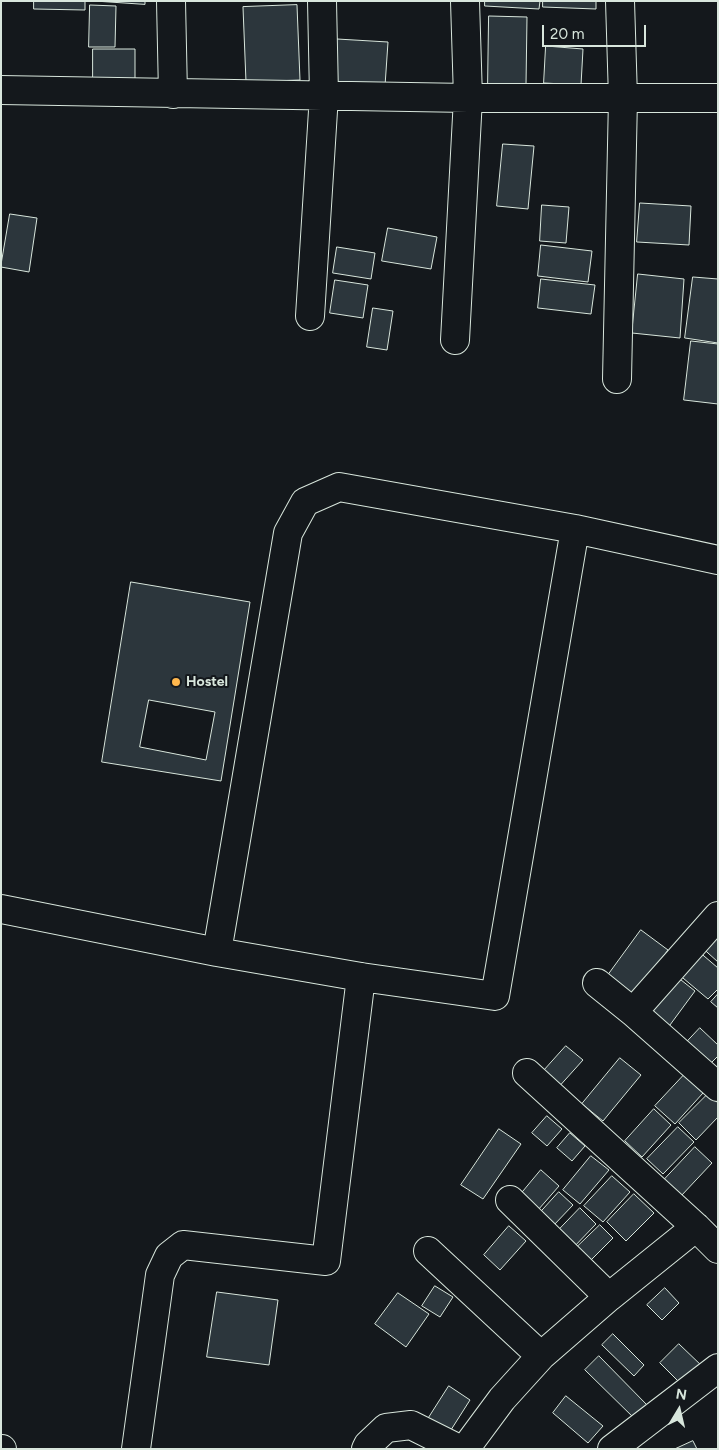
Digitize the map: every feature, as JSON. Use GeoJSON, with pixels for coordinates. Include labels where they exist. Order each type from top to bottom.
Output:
{"type":"FeatureCollection","features":[{"type":"Feature","properties":{"kind":"street"},"geometry":{"type":"LineString","coordinates":[[171,1],[173,94]]}},
{"type":"Feature","properties":{"kind":"street"},"geometry":{"type":"LineString","coordinates":[[310,316],[324,95],[322,1]]}},
{"type":"Feature","properties":{"kind":"street"},"geometry":{"type":"LineString","coordinates":[[455,340],[468,98],[465,1]]}},
{"type":"Feature","properties":{"kind":"street"},"geometry":{"type":"LineString","coordinates":[[617,379],[623,98],[620,1]]}},
{"type":"Feature","properties":{"kind":"street"},"geometry":{"type":"LineString","coordinates":[[1,90],[468,98],[718,98]]}},
{"type":"Feature","properties":{"kind":"street"},"geometry":{"type":"LineString","coordinates":[[217,952],[288,532],[305,502],[340,487],[575,529],[718,560]]}},
{"type":"Feature","properties":{"kind":"street"},"geometry":{"type":"LineString","coordinates":[[1,909],[217,952],[361,977],[495,996],[575,529]]}},
{"type":"Feature","properties":{"kind":"street"},"geometry":{"type":"LineString","coordinates":[[633,1012],[718,916]]}},
{"type":"Feature","properties":{"kind":"street"},"geometry":{"type":"LineString","coordinates":[[136,1449],[160,1275],[169,1256],[183,1245],[326,1261],[361,977]]}},
{"type":"Feature","properties":{"kind":"street"},"geometry":{"type":"LineString","coordinates":[[597,983],[717,1086]]}},
{"type":"Feature","properties":{"kind":"street"},"geometry":{"type":"LineString","coordinates":[[528,1073],[718,1249]]}},
{"type":"Feature","properties":{"kind":"street"},"geometry":{"type":"LineString","coordinates":[[510,1200],[609,1297]]}},
{"type":"Feature","properties":{"kind":"street"},"geometry":{"type":"LineString","coordinates":[[465,1449],[502,1399],[541,1356],[609,1297],[696,1227]]}},
{"type":"Feature","properties":{"kind":"street"},"geometry":{"type":"LineString","coordinates":[[428,1251],[541,1356]]}},
{"type":"Feature","properties":{"kind":"street"},"geometry":{"type":"LineString","coordinates":[[612,1449],[718,1368]]}},
{"type":"Feature","properties":{"kind":"street"},"geometry":{"type":"LineString","coordinates":[[366,1449],[386,1428],[411,1425],[460,1449]]}},
{"type":"Feature","properties":{"kind":"building"},"geometry":{"type":"Polygon","coordinates":[[[34,1],[85,1],[85,10],[34,9],[34,1]]]}},
{"type":"Feature","properties":{"kind":"building"},"geometry":{"type":"Polygon","coordinates":[[[95,1],[145,1],[145,4],[95,1]]]}},
{"type":"Feature","properties":{"kind":"building"},"geometry":{"type":"Polygon","coordinates":[[[485,1],[540,1],[539,9],[485,6],[485,1]]]}},
{"type":"Feature","properties":{"kind":"building"},"geometry":{"type":"Polygon","coordinates":[[[543,1],[596,1],[596,9],[543,7],[543,1]]]}},
{"type":"Feature","properties":{"kind":"building"},"geometry":{"type":"Polygon","coordinates":[[[90,5],[116,6],[115,47],[89,47],[90,5]]]}},
{"type":"Feature","properties":{"kind":"building"},"geometry":{"type":"Polygon","coordinates":[[[297,5],[300,80],[246,82],[243,7],[297,5]]]}},
{"type":"Feature","properties":{"kind":"building"},"geometry":{"type":"Polygon","coordinates":[[[489,16],[527,17],[526,85],[488,84],[489,16]]]}},
{"type":"Feature","properties":{"kind":"building"},"geometry":{"type":"Polygon","coordinates":[[[337,39],[388,42],[385,86],[335,83],[337,39]]]}},
{"type":"Feature","properties":{"kind":"building"},"geometry":{"type":"Polygon","coordinates":[[[546,46],[583,49],[581,85],[544,83],[546,46]]]}},
{"type":"Feature","properties":{"kind":"building"},"geometry":{"type":"Polygon","coordinates":[[[93,49],[135,49],[135,80],[93,80],[93,49]]]}},
{"type":"Feature","properties":{"kind":"building"},"geometry":{"type":"Polygon","coordinates":[[[503,144],[534,146],[528,209],[497,206],[503,144]]]}},
{"type":"Feature","properties":{"kind":"building"},"geometry":{"type":"Polygon","coordinates":[[[640,203],[691,206],[689,245],[637,242],[640,203]]]}},
{"type":"Feature","properties":{"kind":"building"},"geometry":{"type":"Polygon","coordinates":[[[542,205],[569,207],[566,243],[540,241],[542,205]]]}},
{"type":"Feature","properties":{"kind":"building"},"geometry":{"type":"Polygon","coordinates":[[[10,214],[37,218],[29,272],[1,267],[10,214]]]}},
{"type":"Feature","properties":{"kind":"building"},"geometry":{"type":"Polygon","coordinates":[[[388,228],[437,237],[431,269],[382,261],[388,228]]]}},
{"type":"Feature","properties":{"kind":"building"},"geometry":{"type":"Polygon","coordinates":[[[541,245],[592,251],[588,282],[538,276],[541,245]]]}},
{"type":"Feature","properties":{"kind":"building"},"geometry":{"type":"Polygon","coordinates":[[[337,247],[375,253],[371,279],[333,273],[337,247]]]}},
{"type":"Feature","properties":{"kind":"building"},"geometry":{"type":"Polygon","coordinates":[[[638,274],[684,279],[680,338],[632,333],[638,274]]]}},
{"type":"Feature","properties":{"kind":"building"},"geometry":{"type":"Polygon","coordinates":[[[693,277],[718,279],[718,343],[685,338],[693,277]]]}},
{"type":"Feature","properties":{"kind":"building"},"geometry":{"type":"Polygon","coordinates":[[[541,279],[595,285],[591,314],[538,308],[541,279]]]}},
{"type":"Feature","properties":{"kind":"building"},"geometry":{"type":"Polygon","coordinates":[[[335,280],[368,285],[363,318],[330,313],[335,280]]]}},
{"type":"Feature","properties":{"kind":"building"},"geometry":{"type":"Polygon","coordinates":[[[373,308],[393,311],[387,350],[367,347],[373,308]]]}},
{"type":"Feature","properties":{"kind":"building"},"geometry":{"type":"Polygon","coordinates":[[[691,341],[718,344],[718,404],[684,400],[691,341]]]}},
{"type":"Feature","properties":{"kind":"building","name":"Hostel"},"geometry":{"type":"Polygon","coordinates":[[[131,582],[250,602],[221,781],[102,762],[131,582]]]}},
{"type":"Feature","properties":{"kind":"building"},"geometry":{"type":"Polygon","coordinates":[[[149,700],[215,712],[206,760],[140,747],[149,700]]]}},
{"type":"Feature","properties":{"kind":"building"},"geometry":{"type":"Polygon","coordinates":[[[641,930],[668,950],[634,997],[606,978],[641,930]]]}},
{"type":"Feature","properties":{"kind":"building"},"geometry":{"type":"Polygon","coordinates":[[[718,930],[718,962],[698,944],[718,930]]]}},
{"type":"Feature","properties":{"kind":"building"},"geometry":{"type":"Polygon","coordinates":[[[697,950],[718,968],[718,989],[708,999],[677,973],[697,950]]]}},
{"type":"Feature","properties":{"kind":"building"},"geometry":{"type":"Polygon","coordinates":[[[676,976],[695,991],[667,1029],[647,1014],[676,976]]]}},
{"type":"Feature","properties":{"kind":"building"},"geometry":{"type":"Polygon","coordinates":[[[718,994],[718,1008],[711,1002],[718,994]]]}},
{"type":"Feature","properties":{"kind":"building"},"geometry":{"type":"Polygon","coordinates":[[[700,1028],[718,1045],[718,1056],[708,1066],[685,1044],[700,1028]]]}},
{"type":"Feature","properties":{"kind":"building"},"geometry":{"type":"Polygon","coordinates":[[[566,1046],[583,1060],[556,1090],[540,1075],[566,1046]]]}},
{"type":"Feature","properties":{"kind":"building"},"geometry":{"type":"Polygon","coordinates":[[[620,1058],[641,1075],[603,1121],[582,1104],[620,1058]]]}},
{"type":"Feature","properties":{"kind":"building"},"geometry":{"type":"Polygon","coordinates":[[[684,1075],[703,1093],[675,1124],[655,1106],[684,1075]]]}},
{"type":"Feature","properties":{"kind":"building"},"geometry":{"type":"Polygon","coordinates":[[[708,1094],[718,1103],[718,1117],[696,1140],[679,1123],[708,1094]]]}},
{"type":"Feature","properties":{"kind":"building"},"geometry":{"type":"Polygon","coordinates":[[[654,1109],[671,1125],[642,1157],[625,1141],[654,1109]]]}},
{"type":"Feature","properties":{"kind":"building"},"geometry":{"type":"Polygon","coordinates":[[[547,1116],[562,1129],[547,1146],[532,1133],[547,1116]]]}},
{"type":"Feature","properties":{"kind":"building"},"geometry":{"type":"Polygon","coordinates":[[[678,1127],[694,1142],[663,1174],[647,1159],[678,1127]]]}},
{"type":"Feature","properties":{"kind":"building"},"geometry":{"type":"Polygon","coordinates":[[[499,1129],[521,1144],[483,1199],[461,1185],[499,1129]]]}},
{"type":"Feature","properties":{"kind":"building"},"geometry":{"type":"Polygon","coordinates":[[[570,1133],[585,1146],[572,1161],[557,1148],[570,1133]]]}},
{"type":"Feature","properties":{"kind":"building"},"geometry":{"type":"Polygon","coordinates":[[[695,1147],[712,1163],[681,1196],[664,1180],[695,1147]]]}},
{"type":"Feature","properties":{"kind":"building"},"geometry":{"type":"Polygon","coordinates":[[[591,1156],[609,1170],[580,1204],[563,1190],[591,1156]]]}},
{"type":"Feature","properties":{"kind":"building"},"geometry":{"type":"Polygon","coordinates":[[[541,1170],[559,1186],[538,1210],[521,1194],[541,1170]]]}},
{"type":"Feature","properties":{"kind":"building"},"geometry":{"type":"Polygon","coordinates":[[[612,1176],[630,1192],[603,1222],[584,1206],[612,1176]]]}},
{"type":"Feature","properties":{"kind":"building"},"geometry":{"type":"Polygon","coordinates":[[[559,1192],[573,1205],[553,1226],[539,1214],[559,1192]]]}},
{"type":"Feature","properties":{"kind":"building"},"geometry":{"type":"Polygon","coordinates":[[[634,1194],[654,1213],[626,1241],[607,1222],[634,1194]]]}},
{"type":"Feature","properties":{"kind":"building"},"geometry":{"type":"Polygon","coordinates":[[[580,1208],[596,1224],[571,1250],[555,1234],[580,1208]]]}},
{"type":"Feature","properties":{"kind":"building"},"geometry":{"type":"Polygon","coordinates":[[[600,1225],[613,1238],[586,1265],[573,1251],[600,1225]]]}},
{"type":"Feature","properties":{"kind":"building"},"geometry":{"type":"Polygon","coordinates":[[[509,1226],[526,1241],[500,1270],[484,1255],[509,1226]]]}},
{"type":"Feature","properties":{"kind":"building"},"geometry":{"type":"Polygon","coordinates":[[[435,1286],[453,1297],[440,1317],[422,1306],[435,1286]]]}},
{"type":"Feature","properties":{"kind":"building"},"geometry":{"type":"Polygon","coordinates":[[[665,1288],[679,1303],[662,1320],[647,1305],[665,1288]]]}},
{"type":"Feature","properties":{"kind":"building"},"geometry":{"type":"Polygon","coordinates":[[[217,1292],[278,1300],[269,1365],[207,1357],[217,1292]]]}},
{"type":"Feature","properties":{"kind":"building"},"geometry":{"type":"Polygon","coordinates":[[[398,1293],[429,1314],[406,1347],[375,1324],[398,1293]]]}},
{"type":"Feature","properties":{"kind":"building"},"geometry":{"type":"Polygon","coordinates":[[[613,1334],[644,1365],[634,1376],[602,1345],[613,1334]]]}},
{"type":"Feature","properties":{"kind":"building"},"geometry":{"type":"Polygon","coordinates":[[[679,1344],[703,1367],[684,1387],[660,1363],[679,1344]]]}},
{"type":"Feature","properties":{"kind":"building"},"geometry":{"type":"Polygon","coordinates":[[[599,1356],[648,1406],[637,1421],[585,1370],[599,1356]]]}},
{"type":"Feature","properties":{"kind":"building"},"geometry":{"type":"Polygon","coordinates":[[[449,1386],[470,1400],[449,1433],[428,1419],[449,1386]]]}},
{"type":"Feature","properties":{"kind":"building"},"geometry":{"type":"Polygon","coordinates":[[[566,1396],[603,1426],[588,1443],[553,1413],[566,1396]]]}},
{"type":"Feature","properties":{"kind":"building"},"geometry":{"type":"Polygon","coordinates":[[[693,1441],[697,1449],[675,1449],[693,1441]]]}},
{"type":"Feature","properties":{"kind":"place","name":"Hostel"},"geometry":{"type":"Point","coordinates":[176,682]}}]}
